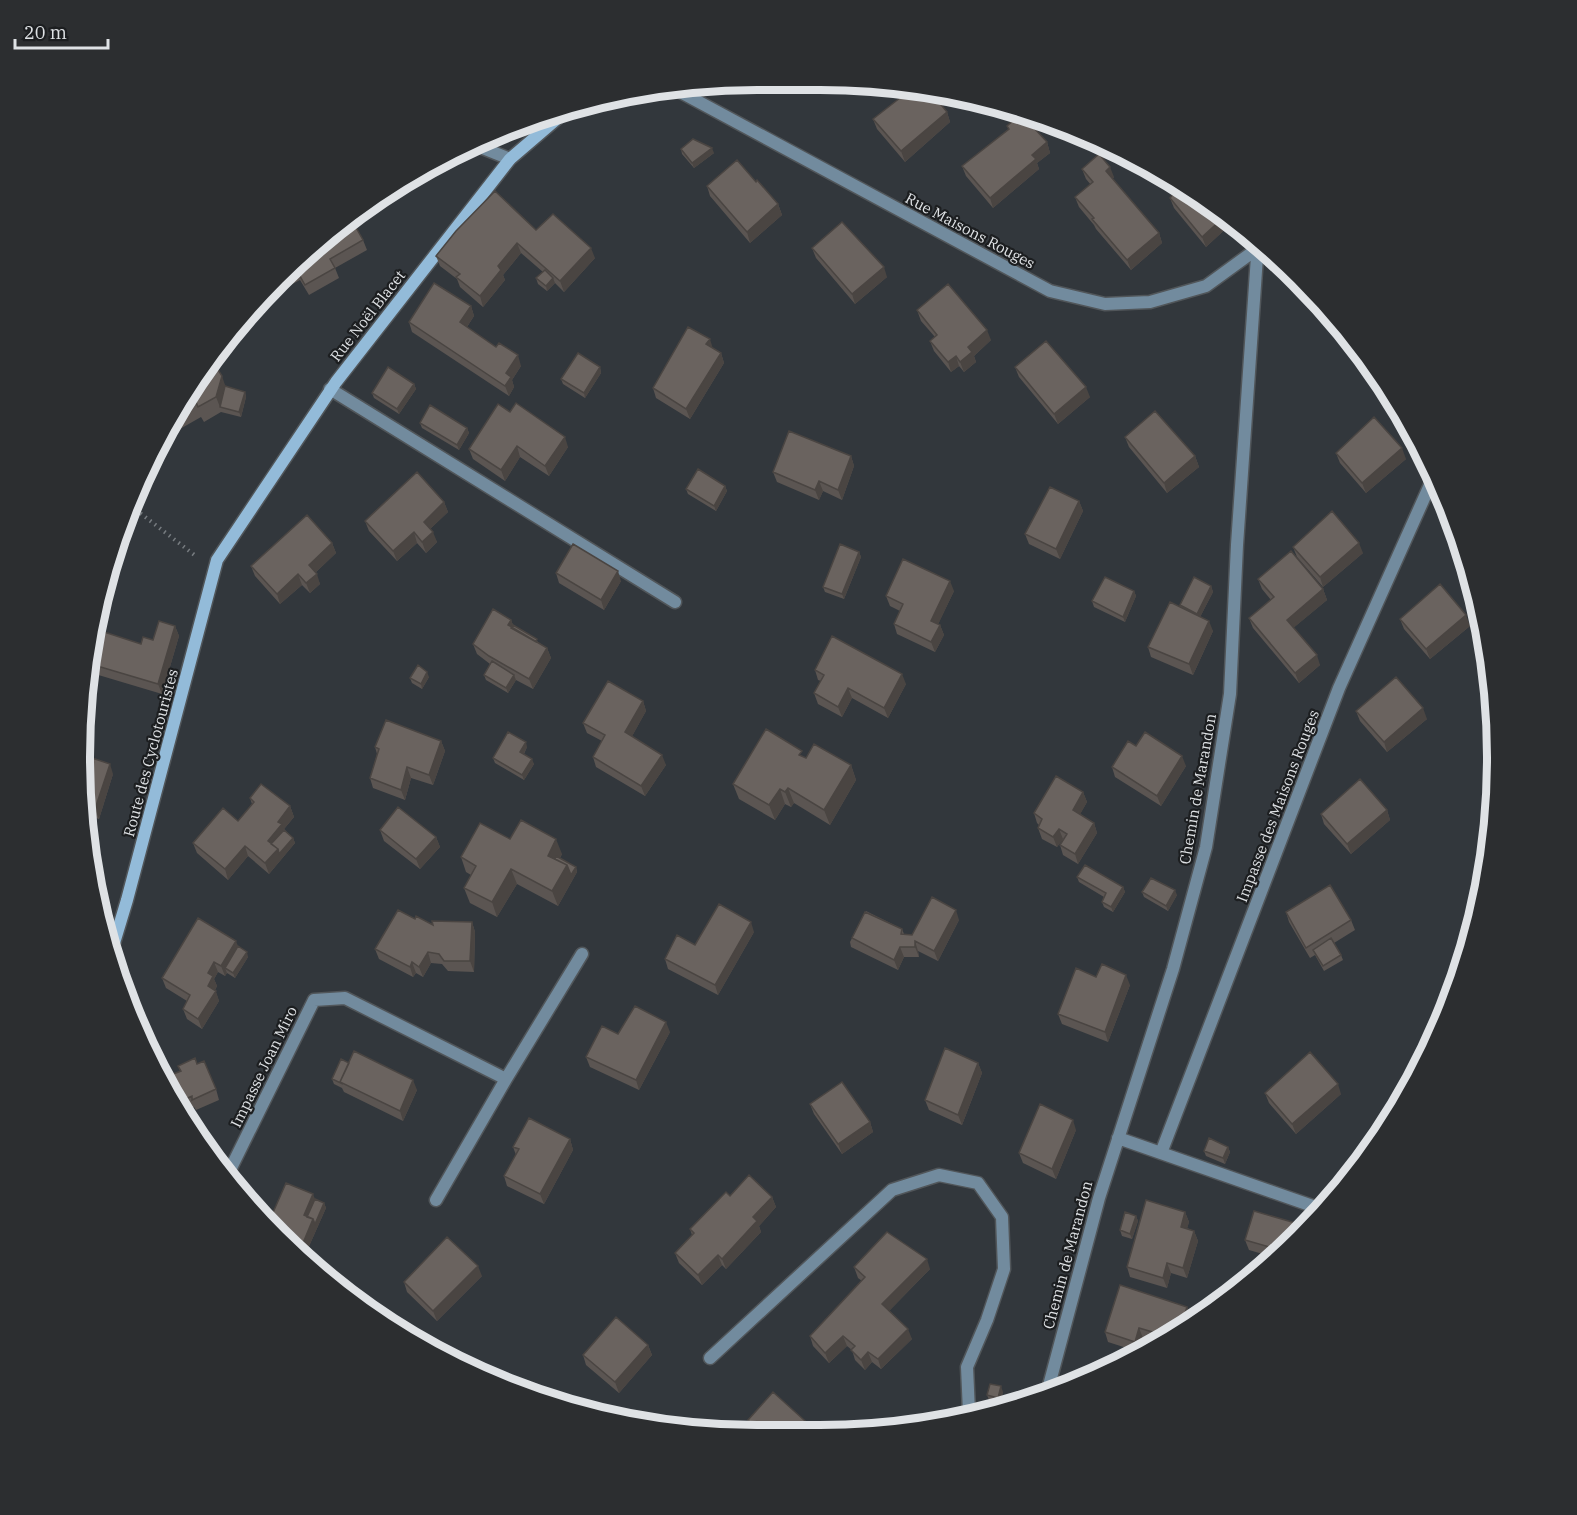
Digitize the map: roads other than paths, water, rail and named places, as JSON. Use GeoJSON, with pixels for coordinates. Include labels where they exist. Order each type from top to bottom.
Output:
{"type":"FeatureCollection","features":[{"type":"Feature","properties":{"kind":"street","name":"Rue Maisons Rouges"},"geometry":{"type":"LineString","coordinates":[[685,94],[1050,291],[1105,304],[1150,302],[1206,286],[1253,250]]}},
{"type":"Feature","properties":{"kind":"street","name":"Rue Noël Blacet"},"geometry":{"type":"LineString","coordinates":[[216,565],[330,389],[510,159],[553,122]]}},
{"type":"Feature","properties":{"kind":"street"},"geometry":{"type":"LineString","coordinates":[[485,149],[510,159]]}},
{"type":"Feature","properties":{"kind":"street","name":"Chemin de Marandon"},"geometry":{"type":"LineString","coordinates":[[1049,1384],[1099,1198],[1173,969],[1206,847],[1230,694],[1237,545],[1259,255]]}},
{"type":"Feature","properties":{"kind":"street"},"geometry":{"type":"LineString","coordinates":[[330,389],[675,603]]}},
{"type":"Feature","properties":{"kind":"street","name":"Impasse des Maisons Rouges"},"geometry":{"type":"LineString","coordinates":[[1161,1153],[1339,688],[1429,487]]}},
{"type":"Feature","properties":{"kind":"street","name":"Route des Cyclotouristes"},"geometry":{"type":"LineString","coordinates":[[115,938],[128,900],[216,565]]}},
{"type":"Feature","properties":{"kind":"street"},"geometry":{"type":"LineString","coordinates":[[436,1200],[582,954]]}},
{"type":"Feature","properties":{"kind":"street","name":"Impasse Joan Miro"},"geometry":{"type":"LineString","coordinates":[[231,1168],[314,1000],[345,998],[506,1079]]}},
{"type":"Feature","properties":{"kind":"street"},"geometry":{"type":"LineString","coordinates":[[1118,1138],[1313,1206]]}},
{"type":"Feature","properties":{"kind":"street"},"geometry":{"type":"LineString","coordinates":[[710,1358],[892,1190],[939,1175],[978,1183],[1002,1217],[1004,1269],[987,1320],[967,1367],[969,1408]]}}]}
